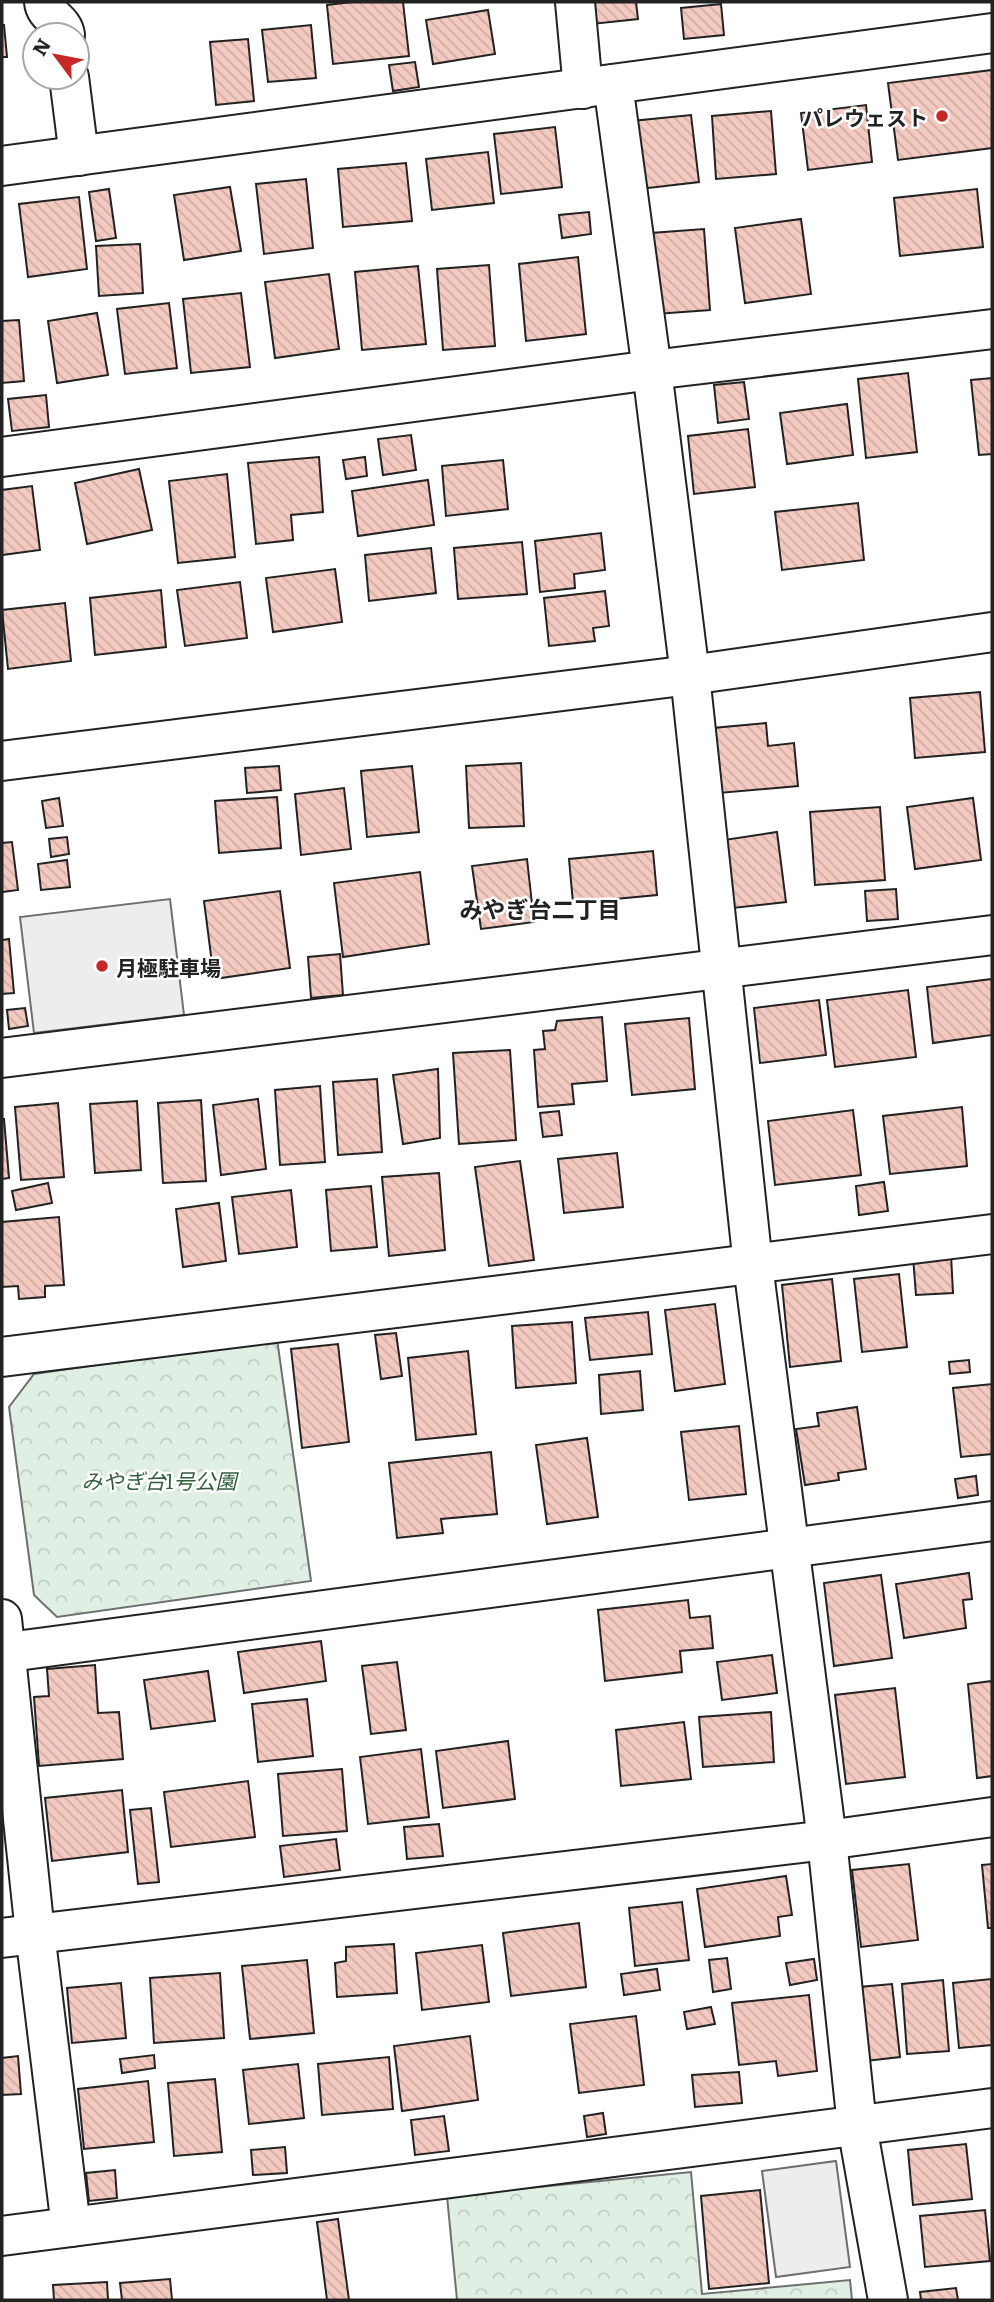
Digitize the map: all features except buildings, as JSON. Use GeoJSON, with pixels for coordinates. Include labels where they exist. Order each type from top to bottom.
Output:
{"type":"FeatureCollection","features":[{"type":"Feature","properties":{"kind":"street"},"geometry":{"type":"LineString","coordinates":[[44,2],[44,9],[57,21]]}},
{"type":"Feature","properties":{"kind":"street"},"geometry":{"type":"LineString","coordinates":[[575,2],[598,87],[652,370],[690,675],[753,1265],[827,1840],[857,2126],[888,2300]]}},
{"type":"Feature","properties":{"kind":"street"},"geometry":{"type":"LineString","coordinates":[[2,166],[992,33]]}},
{"type":"Feature","properties":{"kind":"street"},"geometry":{"type":"LineString","coordinates":[[71,91],[79,156]]}},
{"type":"Feature","properties":{"kind":"street"},"geometry":{"type":"LineString","coordinates":[[2,457],[652,370],[992,329]]}},
{"type":"Feature","properties":{"kind":"street"},"geometry":{"type":"LineString","coordinates":[[2,761],[690,675],[992,632]]}},
{"type":"Feature","properties":{"kind":"street"},"geometry":{"type":"LineString","coordinates":[[2,1058],[992,935]]}},
{"type":"Feature","properties":{"kind":"street"},"geometry":{"type":"LineString","coordinates":[[2,1357],[992,1234]]}},
{"type":"Feature","properties":{"kind":"street"},"geometry":{"type":"LineString","coordinates":[[71,2227],[18,1935],[3,1642],[992,1521]]}},
{"type":"Feature","properties":{"kind":"street"},"geometry":{"type":"LineString","coordinates":[[18,1935],[827,1840],[992,1817]]}},
{"type":"Feature","properties":{"kind":"street"},"geometry":{"type":"LineString","coordinates":[[2,2236],[992,2108]]}},
{"type":"Feature","properties":{"kind":"green space","name":"みやぎ台1号公園"},"geometry":{"type":"Polygon","coordinates":[[[277,1339],[311,1581],[57,1617],[34,1595],[9,1407],[34,1374],[277,1339]]]}},
{"type":"Feature","properties":{"kind":"green space"},"geometry":{"type":"Polygon","coordinates":[[[691,2172],[702,2294],[850,2280],[852,2300],[457,2300],[447,2196],[691,2172]]]}},
{"type":"Feature","properties":{"kind":"shaded area","name":"月極駐車場"},"geometry":{"type":"Polygon","coordinates":[[[170,899],[184,1015],[34,1033],[20,917],[170,899]]]}},
{"type":"Feature","properties":{"kind":"shaded area"},"geometry":{"type":"Polygon","coordinates":[[[836,2161],[850,2267],[776,2277],[762,2171],[836,2161]]]}},
{"type":"Feature","properties":{"kind":"place","name":"パレウェスト"},"geometry":{"type":"Point","coordinates":[942,116]}},
{"type":"Feature","properties":{"kind":"place","name":"月極駐車場"},"geometry":{"type":"Point","coordinates":[102,966]}},
{"type":"Feature","properties":{"kind":"district","name":"みやぎ台二丁目"},"geometry":{"type":"Point","coordinates":[540,908]}}]}
